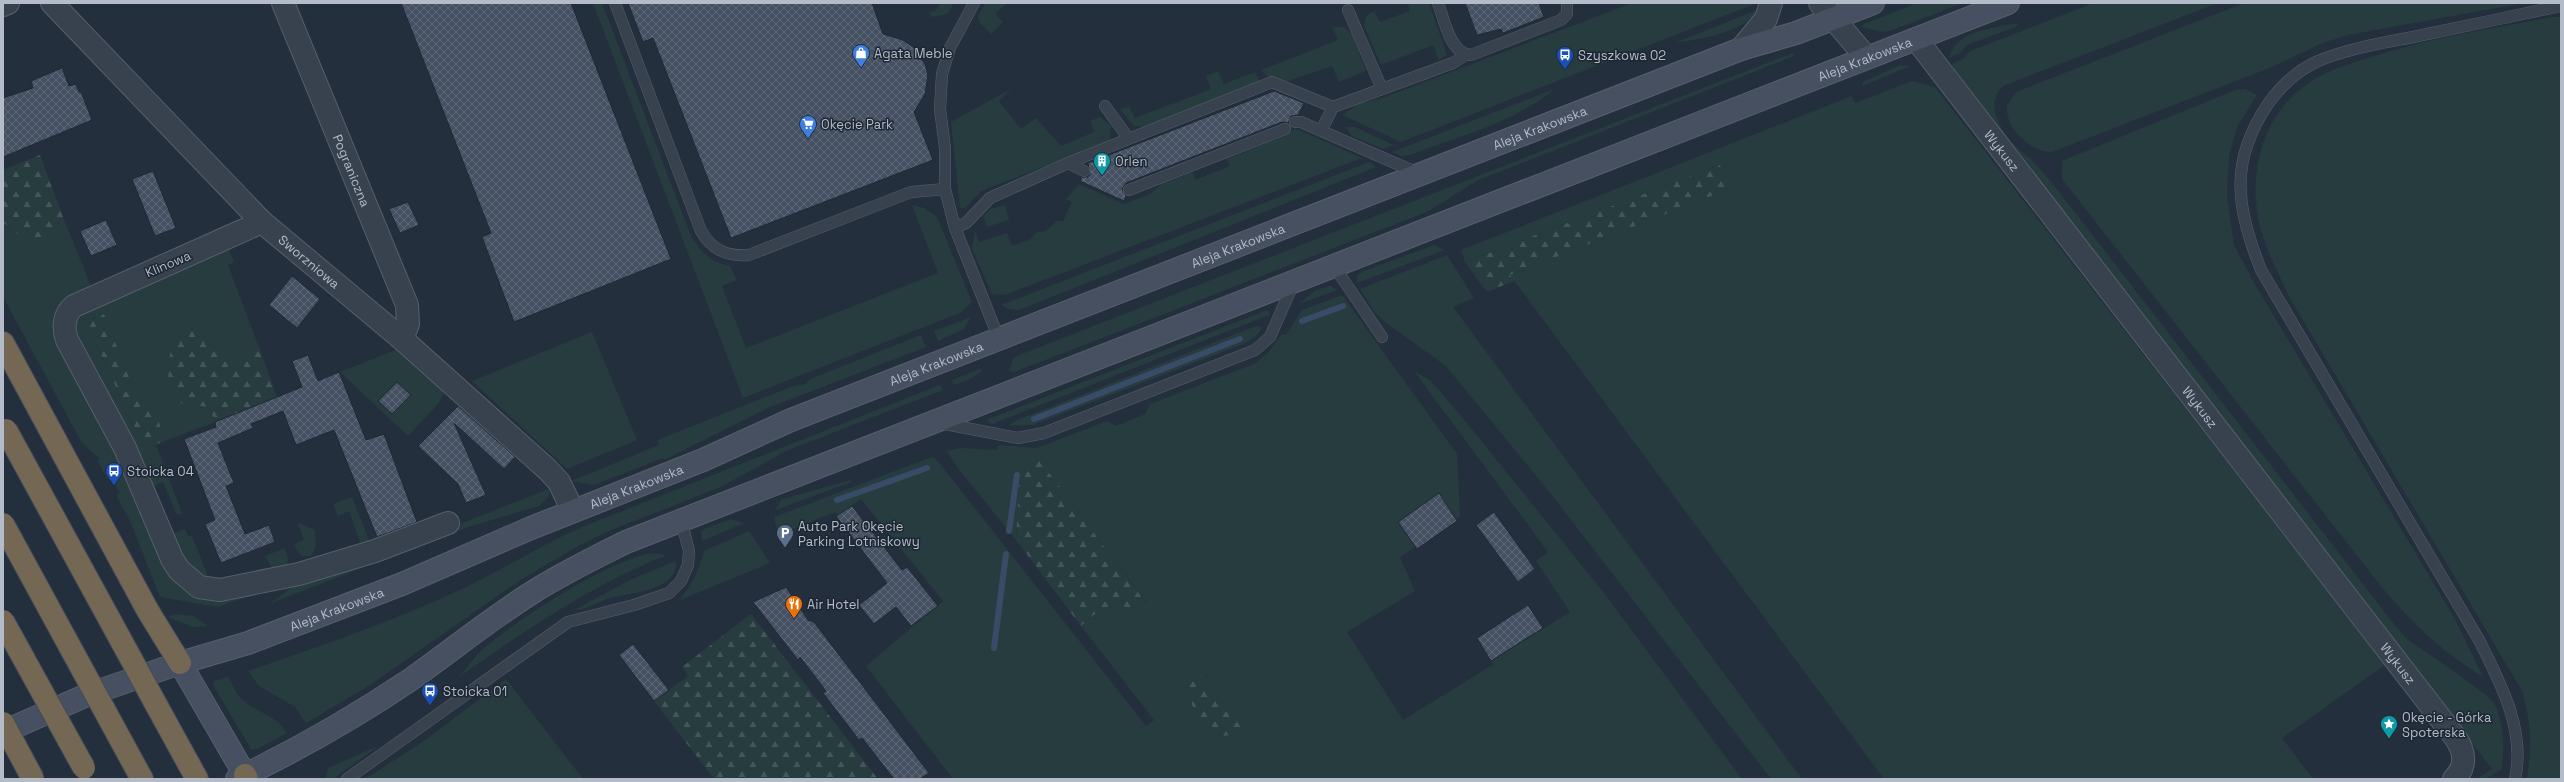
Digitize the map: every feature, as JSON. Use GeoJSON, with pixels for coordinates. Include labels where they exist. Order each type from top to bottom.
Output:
{"type":"FeatureCollection","features":[{"type":"Feature","properties":{"kind":"highway"},"geometry":{"type":"LineString","coordinates":[[3,343],[140,597],[180,663]]}},
{"type":"Feature","properties":{"kind":"highway"},"geometry":{"type":"LineString","coordinates":[[5,427],[197,779]]}},
{"type":"Feature","properties":{"kind":"highway"},"geometry":{"type":"LineString","coordinates":[[3,524],[142,779]]}},
{"type":"Feature","properties":{"kind":"highway"},"geometry":{"type":"LineString","coordinates":[[3,621],[87,773]]}},
{"type":"Feature","properties":{"kind":"highway"},"geometry":{"type":"LineString","coordinates":[[3,723],[33,779]]}},
{"type":"Feature","properties":{"kind":"main road","name":"Aleja Krakowska"},"geometry":{"type":"LineString","coordinates":[[3,732],[87,695],[180,663],[248,643],[402,584],[573,511],[703,460],[791,420],[1741,49],[1837,9],[1873,3]]}},
{"type":"Feature","properties":{"kind":"main road","name":"Aleja Krakowska"},"geometry":{"type":"LineString","coordinates":[[243,778],[309,742],[409,680],[532,592],[574,567],[680,520],[2008,3]]}},
{"type":"Feature","properties":{"kind":"main road"},"geometry":{"type":"LineString","coordinates":[[180,663],[243,778]]}},
{"type":"Feature","properties":{"kind":"street"},"geometry":{"type":"LineString","coordinates":[[3,5],[8,3]]}},
{"type":"Feature","properties":{"kind":"street","name":"Sworzniowa"},"geometry":{"type":"LineString","coordinates":[[52,3],[262,222],[402,338],[548,470],[559,482],[573,511]]}},
{"type":"Feature","properties":{"kind":"street","name":"Pograniczna"},"geometry":{"type":"LineString","coordinates":[[283,3],[407,305],[408,324],[402,338]]}},
{"type":"Feature","properties":{"kind":"street"},"geometry":{"type":"LineString","coordinates":[[1741,49],[1766,19],[1771,3]]}},
{"type":"Feature","properties":{"kind":"street"},"geometry":{"type":"LineString","coordinates":[[1837,9],[1866,57]]}},
{"type":"Feature","properties":{"kind":"street","name":"Wykusz"},"geometry":{"type":"LineString","coordinates":[[1916,39],[2455,737],[2463,753],[2464,764],[2460,773],[2454,779]]}},
{"type":"Feature","properties":{"kind":"street","name":"Klinowa"},"geometry":{"type":"LineString","coordinates":[[262,222],[74,306],[68,313],[64,324],[67,340],[125,448],[172,559],[179,570],[198,587],[220,590],[299,574],[375,551],[448,523]]}},
{"type":"Feature","properties":{"kind":"lane"},"geometry":{"type":"LineString","coordinates":[[615,3],[701,231],[707,240],[717,249],[730,255],[749,255],[911,192],[945,189]]}},
{"type":"Feature","properties":{"kind":"lane"},"geometry":{"type":"LineString","coordinates":[[974,3],[950,48],[942,74],[940,109],[945,148],[945,189],[955,228],[999,339]]}},
{"type":"Feature","properties":{"kind":"lane"},"geometry":{"type":"LineString","coordinates":[[1438,3],[1454,44],[1466,54]]}},
{"type":"Feature","properties":{"kind":"lane"},"geometry":{"type":"LineString","coordinates":[[955,228],[966,223],[990,198],[1068,163],[1129,139],[1173,126],[1272,82],[1333,107],[1453,63],[1466,54],[1478,53],[1561,20],[1567,14],[1567,3]]}},
{"type":"Feature","properties":{"kind":"lane"},"geometry":{"type":"LineString","coordinates":[[2514,779],[2517,743],[2506,693],[2479,640],[2261,270],[2245,230],[2242,206],[2242,164],[2249,138],[2260,117],[2276,93],[2292,77],[2314,63],[2354,49],[2561,6]]}},
{"type":"Feature","properties":{"kind":"lane"},"geometry":{"type":"LineString","coordinates":[[1348,10],[1382,89]]}},
{"type":"Feature","properties":{"kind":"lane"},"geometry":{"type":"LineString","coordinates":[[1104,106],[1129,139]]}},
{"type":"Feature","properties":{"kind":"lane"},"geometry":{"type":"LineString","coordinates":[[1321,131],[1333,107]]}},
{"type":"Feature","properties":{"kind":"lane"},"geometry":{"type":"LineString","coordinates":[[1295,122],[1301,122],[1420,174]]}},
{"type":"Feature","properties":{"kind":"lane"},"geometry":{"type":"LineString","coordinates":[[1129,190],[1210,156],[1285,129]]}},
{"type":"Feature","properties":{"kind":"lane"},"geometry":{"type":"LineString","coordinates":[[1068,163],[1084,171]]}},
{"type":"Feature","properties":{"kind":"lane"},"geometry":{"type":"LineString","coordinates":[[1334,266],[1382,337]]}},
{"type":"Feature","properties":{"kind":"lane"},"geometry":{"type":"LineString","coordinates":[[934,421],[1018,438],[1044,433],[1255,350],[1270,337],[1295,281]]}},
{"type":"Feature","properties":{"kind":"lane"},"geometry":{"type":"LineString","coordinates":[[347,779],[568,622],[634,606],[669,593],[681,581],[688,565],[689,551],[680,520]]}},
{"type":"Feature","properties":{"kind":"green space"},"geometry":{"type":"Polygon","coordinates":[[[593,3],[602,3],[691,236],[707,256],[717,262],[730,266],[737,280],[722,286],[746,348],[938,273],[912,205],[924,208],[937,217],[972,302],[962,312],[743,398],[593,3]]]}},
{"type":"Feature","properties":{"kind":"green space"},"geometry":{"type":"Polygon","coordinates":[[[941,3],[954,3],[947,14],[932,17],[929,12],[935,11],[941,3]]]}},
{"type":"Feature","properties":{"kind":"green space"},"geometry":{"type":"Polygon","coordinates":[[[985,3],[1007,3],[995,14],[1003,22],[991,34],[979,22],[978,16],[985,3]]]}},
{"type":"Feature","properties":{"kind":"green space"},"geometry":{"type":"Polygon","coordinates":[[[1408,3],[1429,3],[1447,55],[1439,60],[1433,45],[1381,65],[1364,26],[1366,16],[1374,11],[1380,22],[1410,11],[1408,3]]]}},
{"type":"Feature","properties":{"kind":"green space"},"geometry":{"type":"Polygon","coordinates":[[[1632,3],[1757,3],[1401,142],[1342,115],[1360,103],[1380,99],[1632,3]]]}},
{"type":"Feature","properties":{"kind":"green space"},"geometry":{"type":"Polygon","coordinates":[[[1917,3],[1963,3],[1890,31],[1881,32],[1862,27],[1864,24],[1917,3]]]}},
{"type":"Feature","properties":{"kind":"green space"},"geometry":{"type":"Polygon","coordinates":[[[2093,3],[2218,3],[2003,86],[1997,94],[1995,102],[1997,119],[2001,127],[2018,149],[2032,160],[2053,184],[2397,628],[2407,639],[2468,681],[2494,703],[2502,727],[2502,762],[2501,770],[2485,779],[2477,779],[2492,769],[1953,71],[1952,64],[1962,59],[1971,51],[2093,3]]]}},
{"type":"Feature","properties":{"kind":"green space"},"geometry":{"type":"Polygon","coordinates":[[[2244,3],[2524,3],[2348,35],[2323,43],[2267,69],[2052,152],[2044,151],[2028,144],[2015,131],[2010,123],[2007,115],[2007,106],[2016,92],[2244,3]]]}},
{"type":"Feature","properties":{"kind":"green space"},"geometry":{"type":"Polygon","coordinates":[[[1760,9],[1742,24],[1721,34],[1674,43],[1760,9]]]}},
{"type":"Feature","properties":{"kind":"green space"},"geometry":{"type":"Polygon","coordinates":[[[2552,17],[2561,17],[2561,779],[2527,779],[2530,756],[2530,734],[2522,691],[2291,300],[2273,262],[2259,222],[2256,202],[2256,181],[2264,141],[2273,123],[2284,106],[2298,91],[2321,75],[2413,45],[2459,34],[2552,17]]]}},
{"type":"Feature","properties":{"kind":"green space"},"geometry":{"type":"Polygon","coordinates":[[[2019,23],[2015,27],[1967,45],[1960,53],[1949,58],[1953,48],[1968,36],[1988,29],[2019,23]]]}},
{"type":"Feature","properties":{"kind":"green space"},"geometry":{"type":"Polygon","coordinates":[[[1332,27],[1344,27],[1352,34],[1366,71],[1339,82],[1332,66],[1285,82],[1267,76],[1261,70],[1338,40],[1332,27]]]}},
{"type":"Feature","properties":{"kind":"green space"},"geometry":{"type":"Polygon","coordinates":[[[1793,53],[1794,56],[1476,181],[1429,211],[1017,371],[1012,372],[1009,370],[1014,357],[1793,53]]]}},
{"type":"Feature","properties":{"kind":"green space"},"geometry":{"type":"Polygon","coordinates":[[[1900,65],[1911,66],[1862,86],[1863,82],[1900,65]]]}},
{"type":"Feature","properties":{"kind":"green space"},"geometry":{"type":"Polygon","coordinates":[[[1218,71],[1224,84],[1255,72],[1260,83],[1144,127],[1134,126],[1120,109],[1129,107],[1135,118],[1211,89],[1206,76],[1218,71]]]}},
{"type":"Feature","properties":{"kind":"green space"},"geometry":{"type":"Polygon","coordinates":[[[1912,81],[1935,87],[2385,665],[2282,738],[2313,779],[1884,779],[1510,275],[1732,188],[1720,165],[1465,262],[1461,250],[1852,96],[1855,103],[1912,81]]]}},
{"type":"Feature","properties":{"kind":"green space"},"geometry":{"type":"Polygon","coordinates":[[[1011,89],[999,101],[1021,129],[1036,118],[1061,146],[1094,132],[1090,121],[1100,117],[1111,126],[1110,141],[981,191],[965,208],[960,208],[951,122],[1011,89]]]}},
{"type":"Feature","properties":{"kind":"green space"},"geometry":{"type":"Polygon","coordinates":[[[1554,89],[1539,101],[1522,111],[1485,128],[1410,155],[1402,156],[1392,152],[1554,89]]]}},
{"type":"Feature","properties":{"kind":"green space"},"geometry":{"type":"Polygon","coordinates":[[[2245,89],[2257,95],[2237,127],[2229,156],[2227,196],[2234,245],[2256,286],[2455,619],[2483,677],[2455,658],[2430,638],[2384,590],[2062,179],[2062,161],[2235,90],[2245,89]]]}},
{"type":"Feature","properties":{"kind":"green space"},"geometry":{"type":"Polygon","coordinates":[[[1345,127],[1355,127],[1394,145],[1383,149],[1352,136],[1345,127]]]}},
{"type":"Feature","properties":{"kind":"green space"},"geometry":{"type":"Polygon","coordinates":[[[1295,128],[1362,158],[1005,295],[992,294],[972,249],[975,231],[979,242],[1007,233],[1012,246],[1031,239],[1035,233],[1045,231],[1057,221],[1063,221],[1072,202],[1066,199],[1079,184],[1124,204],[1150,194],[1162,184],[1193,172],[1195,180],[1230,166],[1227,159],[1289,134],[1295,128]]]}},
{"type":"Feature","properties":{"kind":"green space"},"geometry":{"type":"Polygon","coordinates":[[[40,155],[63,217],[45,235],[39,238],[27,239],[3,223],[3,170],[40,155]]]}},
{"type":"Feature","properties":{"kind":"green space"},"geometry":{"type":"Polygon","coordinates":[[[1369,162],[1376,167],[1019,310],[1009,309],[1001,305],[1369,162]]]}},
{"type":"Feature","properties":{"kind":"green space"},"geometry":{"type":"Polygon","coordinates":[[[1720,165],[1732,188],[1510,275],[1514,281],[1487,292],[1465,262],[1720,165]]]}},
{"type":"Feature","properties":{"kind":"green space"},"geometry":{"type":"Polygon","coordinates":[[[1005,205],[1009,220],[987,227],[983,216],[991,209],[1005,205]]]}},
{"type":"Feature","properties":{"kind":"green space"},"geometry":{"type":"Polygon","coordinates":[[[63,217],[92,288],[76,295],[62,304],[55,316],[53,324],[54,334],[104,424],[166,567],[258,593],[218,607],[160,597],[130,521],[116,495],[120,493],[111,477],[107,479],[98,461],[100,459],[82,443],[3,297],[3,223],[12,229],[58,225],[63,217]]]}},
{"type":"Feature","properties":{"kind":"green space"},"geometry":{"type":"Polygon","coordinates":[[[1434,245],[1445,250],[1357,283],[1357,276],[1361,272],[1434,245]]]}},
{"type":"Feature","properties":{"kind":"green space"},"geometry":{"type":"Polygon","coordinates":[[[228,247],[234,262],[228,265],[260,350],[236,358],[217,354],[210,333],[174,341],[169,374],[172,388],[182,404],[209,407],[215,422],[165,441],[157,416],[134,391],[104,314],[94,318],[90,331],[145,449],[156,445],[182,513],[177,515],[163,482],[150,488],[74,332],[76,323],[84,313],[228,247]]]}},
{"type":"Feature","properties":{"kind":"green space"},"geometry":{"type":"Polygon","coordinates":[[[1447,255],[1474,298],[1453,307],[1802,779],[1771,779],[1551,494],[1446,366],[1386,323],[1375,313],[1360,289],[1447,255]]]}},
{"type":"Feature","properties":{"kind":"green space"},"geometry":{"type":"Polygon","coordinates":[[[1330,286],[1337,290],[1299,304],[1316,290],[1330,286]]]}},
{"type":"Feature","properties":{"kind":"green space"},"geometry":{"type":"Polygon","coordinates":[[[1342,295],[1457,454],[1460,516],[1456,519],[1438,494],[1398,522],[1415,547],[1400,557],[1415,591],[1347,632],[1403,720],[1494,664],[1491,661],[1570,612],[1536,561],[1548,552],[1414,371],[1431,381],[1462,417],[1604,593],[1742,779],[953,779],[866,666],[943,601],[861,499],[838,515],[835,512],[778,535],[774,517],[932,457],[937,460],[1146,726],[1154,720],[1081,626],[1104,609],[1114,607],[1137,608],[1147,603],[1038,459],[1020,465],[1016,540],[957,467],[947,451],[961,448],[997,450],[998,445],[1037,448],[1107,421],[1116,426],[1145,414],[1150,404],[1254,364],[1268,353],[1282,334],[1286,335],[1302,310],[1342,295]],[[1195,709],[1221,736],[1235,735],[1243,730],[1195,709]]]}},
{"type":"Feature","properties":{"kind":"green space"},"geometry":{"type":"Polygon","coordinates":[[[1267,310],[1270,312],[1269,315],[992,424],[986,420],[1267,310]]]}},
{"type":"Feature","properties":{"kind":"green space"},"geometry":{"type":"Polygon","coordinates":[[[104,314],[134,390],[157,416],[165,441],[145,449],[90,331],[93,320],[104,314]]]}},
{"type":"Feature","properties":{"kind":"green space"},"geometry":{"type":"Polygon","coordinates":[[[971,317],[964,329],[938,341],[934,331],[971,317]]]}},
{"type":"Feature","properties":{"kind":"green space"},"geometry":{"type":"Polygon","coordinates":[[[192,325],[210,333],[217,354],[236,358],[260,350],[277,397],[215,422],[209,407],[182,404],[174,394],[170,385],[168,378],[169,362],[174,338],[192,325]]]}},
{"type":"Feature","properties":{"kind":"green space"},"geometry":{"type":"Polygon","coordinates":[[[1256,326],[1263,327],[1256,336],[1246,343],[1033,425],[1008,426],[1015,421],[1256,326]]]}},
{"type":"Feature","properties":{"kind":"green space"},"geometry":{"type":"Polygon","coordinates":[[[592,332],[637,440],[567,469],[472,381],[592,332]]]}},
{"type":"Feature","properties":{"kind":"green space"},"geometry":{"type":"Polygon","coordinates":[[[921,335],[926,347],[768,408],[666,459],[663,458],[594,485],[571,481],[659,445],[657,440],[793,386],[806,384],[810,379],[921,335]]]}},
{"type":"Feature","properties":{"kind":"green space"},"geometry":{"type":"Polygon","coordinates":[[[401,348],[446,390],[438,404],[408,436],[340,372],[401,348]]]}},
{"type":"Feature","properties":{"kind":"green space"},"geometry":{"type":"Polygon","coordinates":[[[980,369],[982,371],[970,379],[954,385],[952,380],[980,369]]]}},
{"type":"Feature","properties":{"kind":"green space"},"geometry":{"type":"Polygon","coordinates":[[[940,385],[943,390],[786,451],[723,486],[609,531],[580,545],[522,579],[370,685],[306,723],[295,707],[259,686],[248,671],[357,632],[438,600],[479,581],[552,541],[582,527],[940,385]]]}},
{"type":"Feature","properties":{"kind":"green space"},"geometry":{"type":"Polygon","coordinates":[[[1038,458],[1147,604],[1137,608],[1114,607],[1104,609],[1081,626],[1016,540],[1020,465],[1038,458]]]}},
{"type":"Feature","properties":{"kind":"green space"},"geometry":{"type":"Polygon","coordinates":[[[851,480],[851,482],[776,510],[781,500],[786,498],[851,480]]]}},
{"type":"Feature","properties":{"kind":"green space"},"geometry":{"type":"Polygon","coordinates":[[[549,489],[549,496],[539,506],[465,528],[269,604],[299,582],[337,572],[549,489]]]}},
{"type":"Feature","properties":{"kind":"green space"},"geometry":{"type":"Polygon","coordinates":[[[352,497],[370,542],[362,547],[349,511],[338,516],[333,504],[352,497]]]}},
{"type":"Feature","properties":{"kind":"green space"},"geometry":{"type":"Polygon","coordinates":[[[731,519],[744,523],[702,541],[701,532],[704,529],[731,519]]]}},
{"type":"Feature","properties":{"kind":"green space"},"geometry":{"type":"Polygon","coordinates":[[[297,522],[315,530],[316,547],[311,556],[301,556],[294,545],[304,540],[297,522]]]}},
{"type":"Feature","properties":{"kind":"green space"},"geometry":{"type":"Polygon","coordinates":[[[185,529],[188,536],[192,536],[210,581],[184,566],[173,538],[175,533],[185,529]]]}},
{"type":"Feature","properties":{"kind":"green space"},"geometry":{"type":"Polygon","coordinates":[[[749,531],[770,563],[680,600],[695,577],[704,551],[749,531]]]}},
{"type":"Feature","properties":{"kind":"green space"},"geometry":{"type":"Polygon","coordinates":[[[285,548],[288,559],[287,566],[273,569],[265,556],[285,548]]]}},
{"type":"Feature","properties":{"kind":"green space"},"geometry":{"type":"Polygon","coordinates":[[[651,553],[667,555],[638,567],[559,610],[459,677],[486,647],[545,604],[567,590],[611,567],[651,553]]]}},
{"type":"Feature","properties":{"kind":"green space"},"geometry":{"type":"Polygon","coordinates":[[[676,561],[675,571],[670,579],[662,585],[640,592],[610,598],[583,609],[576,609],[632,579],[676,561]]]}},
{"type":"Feature","properties":{"kind":"green space"},"geometry":{"type":"Polygon","coordinates":[[[174,614],[194,616],[208,626],[192,627],[168,617],[174,614]]]}},
{"type":"Feature","properties":{"kind":"green space"},"geometry":{"type":"Polygon","coordinates":[[[751,614],[878,779],[714,779],[654,701],[688,676],[682,667],[751,614]]]}},
{"type":"Feature","properties":{"kind":"green space"},"geometry":{"type":"Polygon","coordinates":[[[1198,672],[1243,730],[1235,735],[1221,736],[1206,723],[1197,712],[1190,700],[1188,691],[1198,672]]]}},
{"type":"Feature","properties":{"kind":"green space"},"geometry":{"type":"Polygon","coordinates":[[[228,677],[242,699],[273,719],[283,727],[287,733],[257,749],[251,749],[213,685],[214,681],[228,677]]]}},
{"type":"Feature","properties":{"kind":"green space"},"geometry":{"type":"Polygon","coordinates":[[[506,679],[583,779],[365,779],[424,741],[506,679]]]}},
{"type":"Feature","properties":{"kind":"green space"},"geometry":{"type":"Polygon","coordinates":[[[380,745],[333,779],[325,779],[328,768],[380,745]]]}},
{"type":"Feature","properties":{"kind":"building"},"geometry":{"type":"Polygon","coordinates":[[[401,3],[571,3],[671,259],[514,322],[482,237],[491,233],[401,3]]]}},
{"type":"Feature","properties":{"kind":"building","name":"Okęcie Park"},"geometry":{"type":"Polygon","coordinates":[[[628,3],[872,3],[883,34],[903,40],[913,47],[925,64],[928,75],[925,94],[914,112],[933,160],[731,238],[653,38],[643,42],[628,3]]]}},
{"type":"Feature","properties":{"kind":"building"},"geometry":{"type":"Polygon","coordinates":[[[1465,3],[1539,3],[1544,17],[1503,33],[1501,29],[1477,35],[1465,3]]]}},
{"type":"Feature","properties":{"kind":"building"},"geometry":{"type":"Polygon","coordinates":[[[62,68],[69,86],[76,84],[79,92],[81,92],[92,120],[3,157],[3,98],[33,88],[31,81],[62,68]]]}},
{"type":"Feature","properties":{"kind":"building"},"geometry":{"type":"Polygon","coordinates":[[[1274,91],[1304,103],[1298,115],[1291,116],[1288,123],[1282,122],[1126,183],[1122,189],[1126,196],[1124,201],[1080,181],[1082,177],[1088,177],[1090,174],[1088,163],[1274,91]]]}},
{"type":"Feature","properties":{"kind":"building"},"geometry":{"type":"Polygon","coordinates":[[[153,171],[176,228],[155,236],[132,179],[153,171]]]}},
{"type":"Feature","properties":{"kind":"building"},"geometry":{"type":"Polygon","coordinates":[[[408,202],[419,225],[400,233],[389,209],[408,202]]]}},
{"type":"Feature","properties":{"kind":"building"},"geometry":{"type":"Polygon","coordinates":[[[106,220],[117,245],[91,256],[80,231],[106,220]]]}},
{"type":"Feature","properties":{"kind":"building"},"geometry":{"type":"Polygon","coordinates":[[[292,276],[320,299],[297,328],[269,305],[292,276]]]}},
{"type":"Feature","properties":{"kind":"building"},"geometry":{"type":"Polygon","coordinates":[[[308,355],[318,381],[339,372],[366,440],[384,434],[417,522],[377,537],[334,430],[296,445],[283,411],[251,424],[253,428],[218,443],[234,483],[226,486],[245,534],[269,525],[275,542],[221,563],[205,524],[215,520],[184,439],[216,427],[215,422],[302,387],[292,361],[308,355]]]}},
{"type":"Feature","properties":{"kind":"building"},"geometry":{"type":"Polygon","coordinates":[[[397,382],[411,395],[392,414],[378,401],[397,382]]]}},
{"type":"Feature","properties":{"kind":"building"},"geometry":{"type":"Polygon","coordinates":[[[458,406],[515,457],[504,469],[454,423],[486,495],[466,503],[458,484],[418,446],[458,406]]]}},
{"type":"Feature","properties":{"kind":"building"},"geometry":{"type":"Polygon","coordinates":[[[1439,493],[1457,521],[1417,549],[1398,522],[1439,493]]]}},
{"type":"Feature","properties":{"kind":"building"},"geometry":{"type":"Polygon","coordinates":[[[852,506],[902,570],[907,567],[938,606],[911,626],[896,607],[874,624],[859,605],[887,583],[836,516],[852,506]]]}},
{"type":"Feature","properties":{"kind":"building"},"geometry":{"type":"Polygon","coordinates":[[[1494,512],[1535,569],[1518,582],[1476,525],[1494,512]]]}},
{"type":"Feature","properties":{"kind":"building"},"geometry":{"type":"Polygon","coordinates":[[[786,587],[808,620],[814,622],[929,773],[920,779],[894,779],[862,738],[859,740],[823,693],[826,691],[800,657],[798,660],[753,602],[786,587]]]}},
{"type":"Feature","properties":{"kind":"building"},"geometry":{"type":"Polygon","coordinates":[[[1528,605],[1543,628],[1491,661],[1477,638],[1528,605]]]}},
{"type":"Feature","properties":{"kind":"building"},"geometry":{"type":"Polygon","coordinates":[[[633,644],[669,690],[654,701],[619,655],[633,644]]]}},
{"type":"Feature","properties":{"kind":"waterway"},"geometry":{"type":"LineString","coordinates":[[1302,321],[1343,306]]}},
{"type":"Feature","properties":{"kind":"waterway"},"geometry":{"type":"LineString","coordinates":[[1034,419],[1240,339]]}},
{"type":"Feature","properties":{"kind":"waterway"},"geometry":{"type":"LineString","coordinates":[[837,500],[927,468]]}},
{"type":"Feature","properties":{"kind":"waterway"},"geometry":{"type":"LineString","coordinates":[[1009,531],[1017,475]]}},
{"type":"Feature","properties":{"kind":"waterway"},"geometry":{"type":"LineString","coordinates":[[994,648],[1006,554]]}},
{"type":"Feature","properties":{"kind":"place","name":"Agata Meble"},"geometry":{"type":"Point","coordinates":[861,68]}},
{"type":"Feature","properties":{"kind":"place","name":"Szyszkowa 02"},"geometry":{"type":"Point","coordinates":[1565,70]}},
{"type":"Feature","properties":{"kind":"place","name":"Okęcie Park"},"geometry":{"type":"Point","coordinates":[808,139]}},
{"type":"Feature","properties":{"kind":"place","name":"Orlen"},"geometry":{"type":"Point","coordinates":[1102,176]}},
{"type":"Feature","properties":{"kind":"place","name":"Stoicka 04"},"geometry":{"type":"Point","coordinates":[114,486]}},
{"type":"Feature","properties":{"kind":"place","name":"Auto Park Okęcie Parking Lotniskowy"},"geometry":{"type":"Point","coordinates":[785,548]}},
{"type":"Feature","properties":{"kind":"place","name":"Air Hotel"},"geometry":{"type":"Point","coordinates":[794,619]}},
{"type":"Feature","properties":{"kind":"place","name":"Stoicka 01"},"geometry":{"type":"Point","coordinates":[430,706]}},
{"type":"Feature","properties":{"kind":"place","name":"Okęcie - Górka Spoterska"},"geometry":{"type":"Point","coordinates":[2389,739]}}]}
